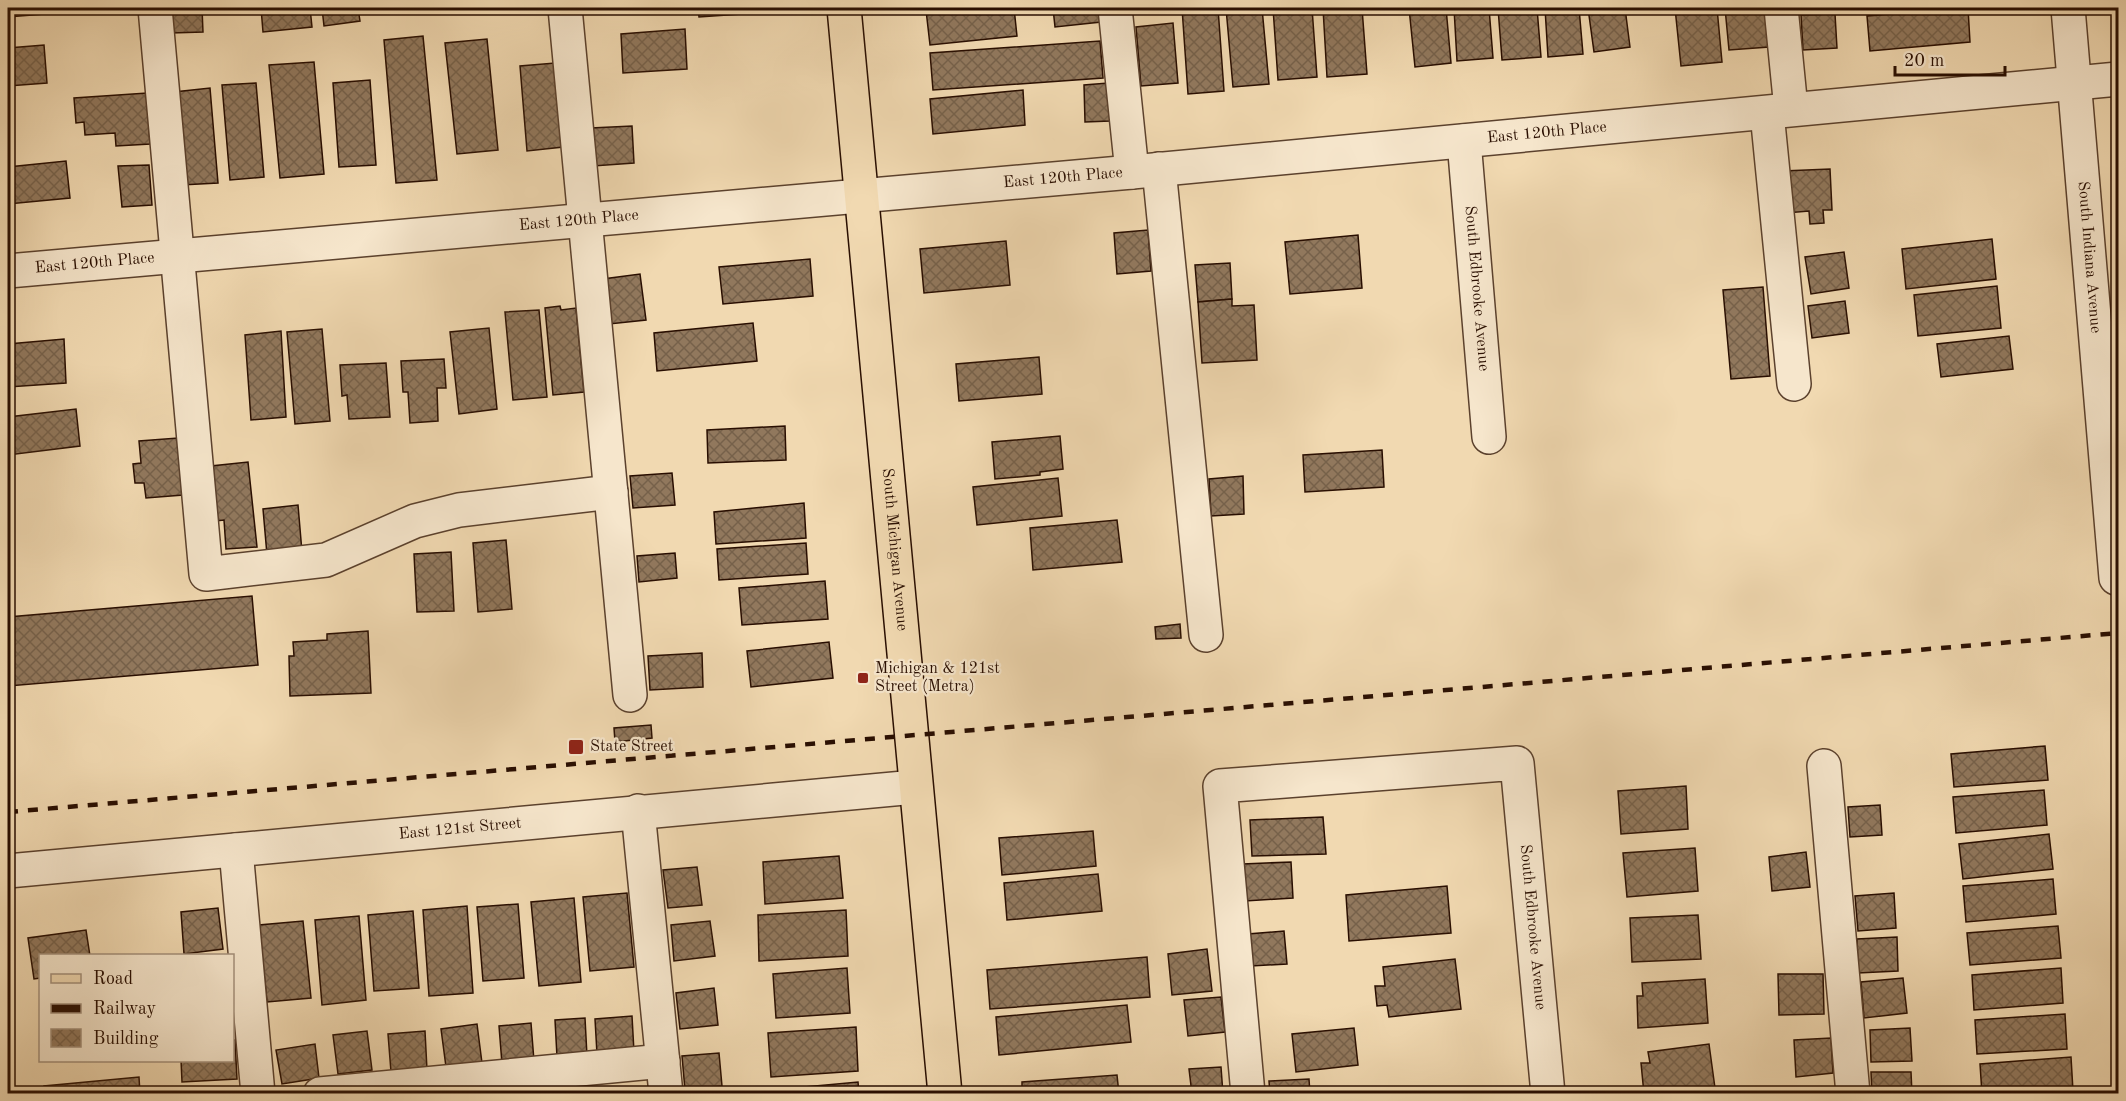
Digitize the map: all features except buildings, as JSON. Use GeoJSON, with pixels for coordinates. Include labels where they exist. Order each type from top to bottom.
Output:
{"type":"FeatureCollection","features":[{"type":"Feature","properties":{"kind":"main road","name":"South Michigan Avenue"},"geometry":{"type":"LineString","coordinates":[[843,8],[945,1094]]}},
{"type":"Feature","properties":{"kind":"street"},"geometry":{"type":"LineString","coordinates":[[154,8],[206,574],[326,560],[415,522],[459,510],[611,492]]}},
{"type":"Feature","properties":{"kind":"street"},"geometry":{"type":"LineString","coordinates":[[565,8],[630,695]]}},
{"type":"Feature","properties":{"kind":"street"},"geometry":{"type":"LineString","coordinates":[[1115,8],[1145,171],[1206,635]]}},
{"type":"Feature","properties":{"kind":"street"},"geometry":{"type":"LineString","coordinates":[[1781,8],[1779,111],[1794,384]]}},
{"type":"Feature","properties":{"kind":"street","name":"South Indiana Avenue"},"geometry":{"type":"LineString","coordinates":[[2068,8],[2116,578]]}},
{"type":"Feature","properties":{"kind":"street","name":"East 120th Place"},"geometry":{"type":"LineString","coordinates":[[8,271],[1145,171],[2118,79]]}},
{"type":"Feature","properties":{"kind":"street","name":"South Edbrooke Avenue"},"geometry":{"type":"LineString","coordinates":[[1464,141],[1489,437]]}},
{"type":"Feature","properties":{"kind":"street","name":"South Edbrooke Avenue"},"geometry":{"type":"LineString","coordinates":[[1248,1094],[1220,786],[1517,763],[1548,1094]]}},
{"type":"Feature","properties":{"kind":"street"},"geometry":{"type":"LineString","coordinates":[[1824,766],[1853,1094]]}},
{"type":"Feature","properties":{"kind":"street","name":"East 121st Street"},"geometry":{"type":"LineString","coordinates":[[8,871],[915,787]]}},
{"type":"Feature","properties":{"kind":"street"},"geometry":{"type":"LineString","coordinates":[[638,811],[666,1094]]}},
{"type":"Feature","properties":{"kind":"street"},"geometry":{"type":"LineString","coordinates":[[236,850],[258,1094]]}},
{"type":"Feature","properties":{"kind":"street"},"geometry":{"type":"LineString","coordinates":[[320,1094],[663,1061]]}},
{"type":"Feature","properties":{"kind":"railway"},"geometry":{"type":"LineString","coordinates":[[8,812],[2118,633]]}},
{"type":"Feature","properties":{"kind":"place","name":"Michigan & 121st Street (Metra)"},"geometry":{"type":"Point","coordinates":[863,678]}},
{"type":"Feature","properties":{"kind":"place","name":"State Street"},"geometry":{"type":"Point","coordinates":[576,747]}}]}
